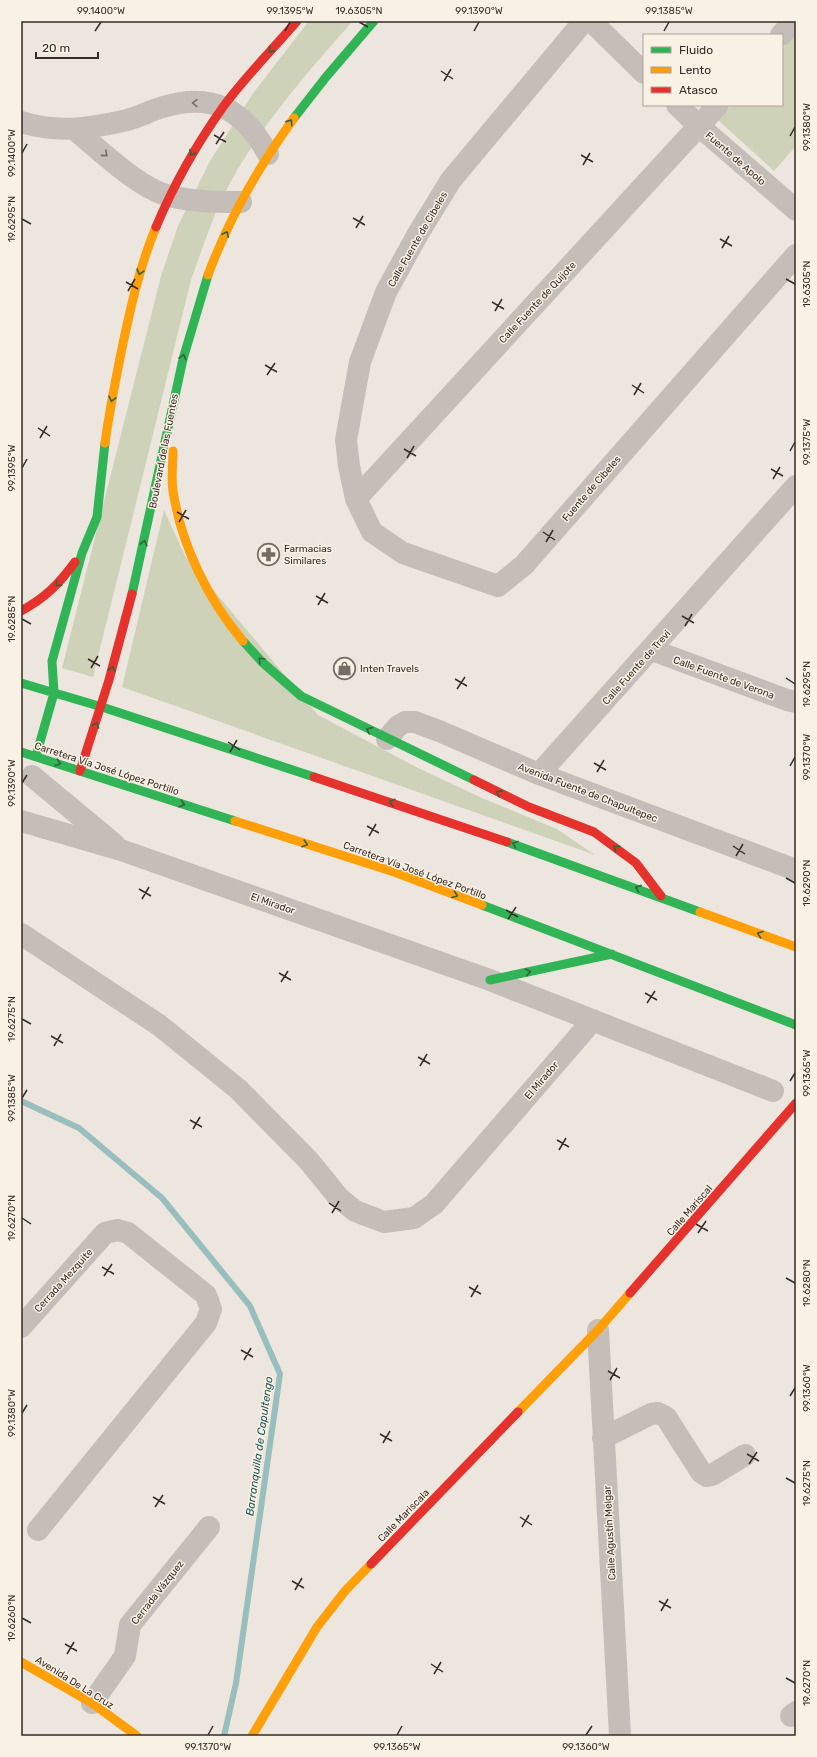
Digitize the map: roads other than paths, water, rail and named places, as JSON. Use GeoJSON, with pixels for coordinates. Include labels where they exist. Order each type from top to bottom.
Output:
{"type":"FeatureCollection","features":[{"type":"Feature","properties":{"kind":"main road"},"geometry":{"type":"LineString","coordinates":[[28,768],[54,693],[52,661],[82,553],[96,517],[108,419],[132,302],[146,252],[169,196],[194,150],[224,106],[297,21]]}},
{"type":"Feature","properties":{"kind":"main road","name":"Boulevard de las Fuentes"},"geometry":{"type":"LineString","coordinates":[[102,707],[148,526],[174,395],[193,320],[213,262],[241,202],[268,154],[319,84],[374,21]]}},
{"type":"Feature","properties":{"kind":"main road"},"geometry":{"type":"LineString","coordinates":[[174,395],[172,490],[180,523],[192,557],[218,606],[241,640],[301,696],[529,807],[594,832],[636,863],[661,896]]}},
{"type":"Feature","properties":{"kind":"main road"},"geometry":{"type":"LineString","coordinates":[[21,611],[32,605],[60,583],[82,553]]}},
{"type":"Feature","properties":{"kind":"main road"},"geometry":{"type":"LineString","coordinates":[[21,683],[102,707],[456,823],[661,896],[796,947]]}},
{"type":"Feature","properties":{"kind":"main road"},"geometry":{"type":"LineString","coordinates":[[80,771],[102,707]]}},
{"type":"Feature","properties":{"kind":"main road","name":"Carretera Vía José López Portillo"},"geometry":{"type":"LineString","coordinates":[[28,768],[80,771],[394,872],[796,1025]]}},
{"type":"Feature","properties":{"kind":"main road"},"geometry":{"type":"LineString","coordinates":[[490,980],[612,954]]}},
{"type":"Feature","properties":{"kind":"main road","name":"Calle Mariscal"},"geometry":{"type":"LineString","coordinates":[[598,1330],[796,1103]]}},
{"type":"Feature","properties":{"kind":"main road","name":"Calle Mariscala"},"geometry":{"type":"LineString","coordinates":[[252,1736],[317,1627],[345,1591],[598,1330]]}},
{"type":"Feature","properties":{"kind":"main road","name":"Avenida De La Cruz"},"geometry":{"type":"LineString","coordinates":[[21,1662],[92,1703],[137,1736]]}},
{"type":"Feature","properties":{"kind":"street","name":"Calle Fuente de Cibeles"},"geometry":{"type":"LineString","coordinates":[[356,499],[349,466],[346,440],[360,362],[386,292],[419,232],[451,180],[584,21]]}},
{"type":"Feature","properties":{"kind":"street"},"geometry":{"type":"LineString","coordinates":[[591,21],[643,71]]}},
{"type":"Feature","properties":{"kind":"street"},"geometry":{"type":"LineString","coordinates":[[782,34],[793,21]]}},
{"type":"Feature","properties":{"kind":"street"},"geometry":{"type":"LineString","coordinates":[[21,122],[51,129],[75,130],[124,121],[163,107],[184,102],[204,103],[224,106],[243,119],[258,136],[268,154]]}},
{"type":"Feature","properties":{"kind":"street","name":"Fuente de Apolo"},"geometry":{"type":"LineString","coordinates":[[678,106],[796,210]]}},
{"type":"Feature","properties":{"kind":"street","name":"Calle Fuente de Quijote"},"geometry":{"type":"LineString","coordinates":[[356,499],[717,106]]}},
{"type":"Feature","properties":{"kind":"street"},"geometry":{"type":"LineString","coordinates":[[75,130],[143,184],[169,196],[204,202],[241,202]]}},
{"type":"Feature","properties":{"kind":"street","name":"Fuente de Cibeles"},"geometry":{"type":"LineString","coordinates":[[356,499],[372,532],[403,553],[498,586],[524,565],[796,255]]}},
{"type":"Feature","properties":{"kind":"street","name":"Calle Fuente de Trevi"},"geometry":{"type":"LineString","coordinates":[[539,774],[652,650],[796,486]]}},
{"type":"Feature","properties":{"kind":"street","name":"Calle Fuente de Verona"},"geometry":{"type":"LineString","coordinates":[[652,650],[796,702]]}},
{"type":"Feature","properties":{"kind":"street","name":"Avenida Fuente de Chapultepec"},"geometry":{"type":"LineString","coordinates":[[387,739],[398,726],[405,722],[415,722],[440,731],[539,774],[796,870]]}},
{"type":"Feature","properties":{"kind":"street"},"geometry":{"type":"LineString","coordinates":[[28,768],[121,850]]}},
{"type":"Feature","properties":{"kind":"street","name":"El Mirador"},"geometry":{"type":"LineString","coordinates":[[21,821],[121,850],[490,980],[593,1020],[434,1204],[414,1218],[384,1222],[354,1211],[339,1198],[309,1161],[238,1089],[159,1025],[21,934]]}},
{"type":"Feature","properties":{"kind":"street"},"geometry":{"type":"LineString","coordinates":[[593,1020],[773,1092]]}},
{"type":"Feature","properties":{"kind":"street","name":"Cerrada Mezquite"},"geometry":{"type":"LineString","coordinates":[[21,1327],[105,1233],[118,1230],[128,1233],[206,1295],[211,1310],[206,1323],[38,1530]]}},
{"type":"Feature","properties":{"kind":"street","name":"Calle Agustín Melgar"},"geometry":{"type":"LineString","coordinates":[[598,1330],[620,1736]]}},
{"type":"Feature","properties":{"kind":"street"},"geometry":{"type":"LineString","coordinates":[[604,1438],[650,1414],[658,1413],[666,1416],[701,1472],[707,1476],[712,1475],[745,1455]]}},
{"type":"Feature","properties":{"kind":"street","name":"Cerrada Vázquez"},"geometry":{"type":"LineString","coordinates":[[92,1703],[125,1656],[130,1625],[209,1526]]}},
{"type":"Feature","properties":{"kind":"waterway","name":"Barranquilla de Capultengo"},"geometry":{"type":"LineString","coordinates":[[21,1101],[79,1128],[162,1198],[250,1306],[280,1374],[236,1683],[224,1736]]}},
{"type":"Feature","properties":{"kind":"place","name":"Farmacias Similares"},"geometry":{"type":"Point","coordinates":[269,554]}},
{"type":"Feature","properties":{"kind":"place","name":"Inten Travels"},"geometry":{"type":"Point","coordinates":[344,668]}}]}
